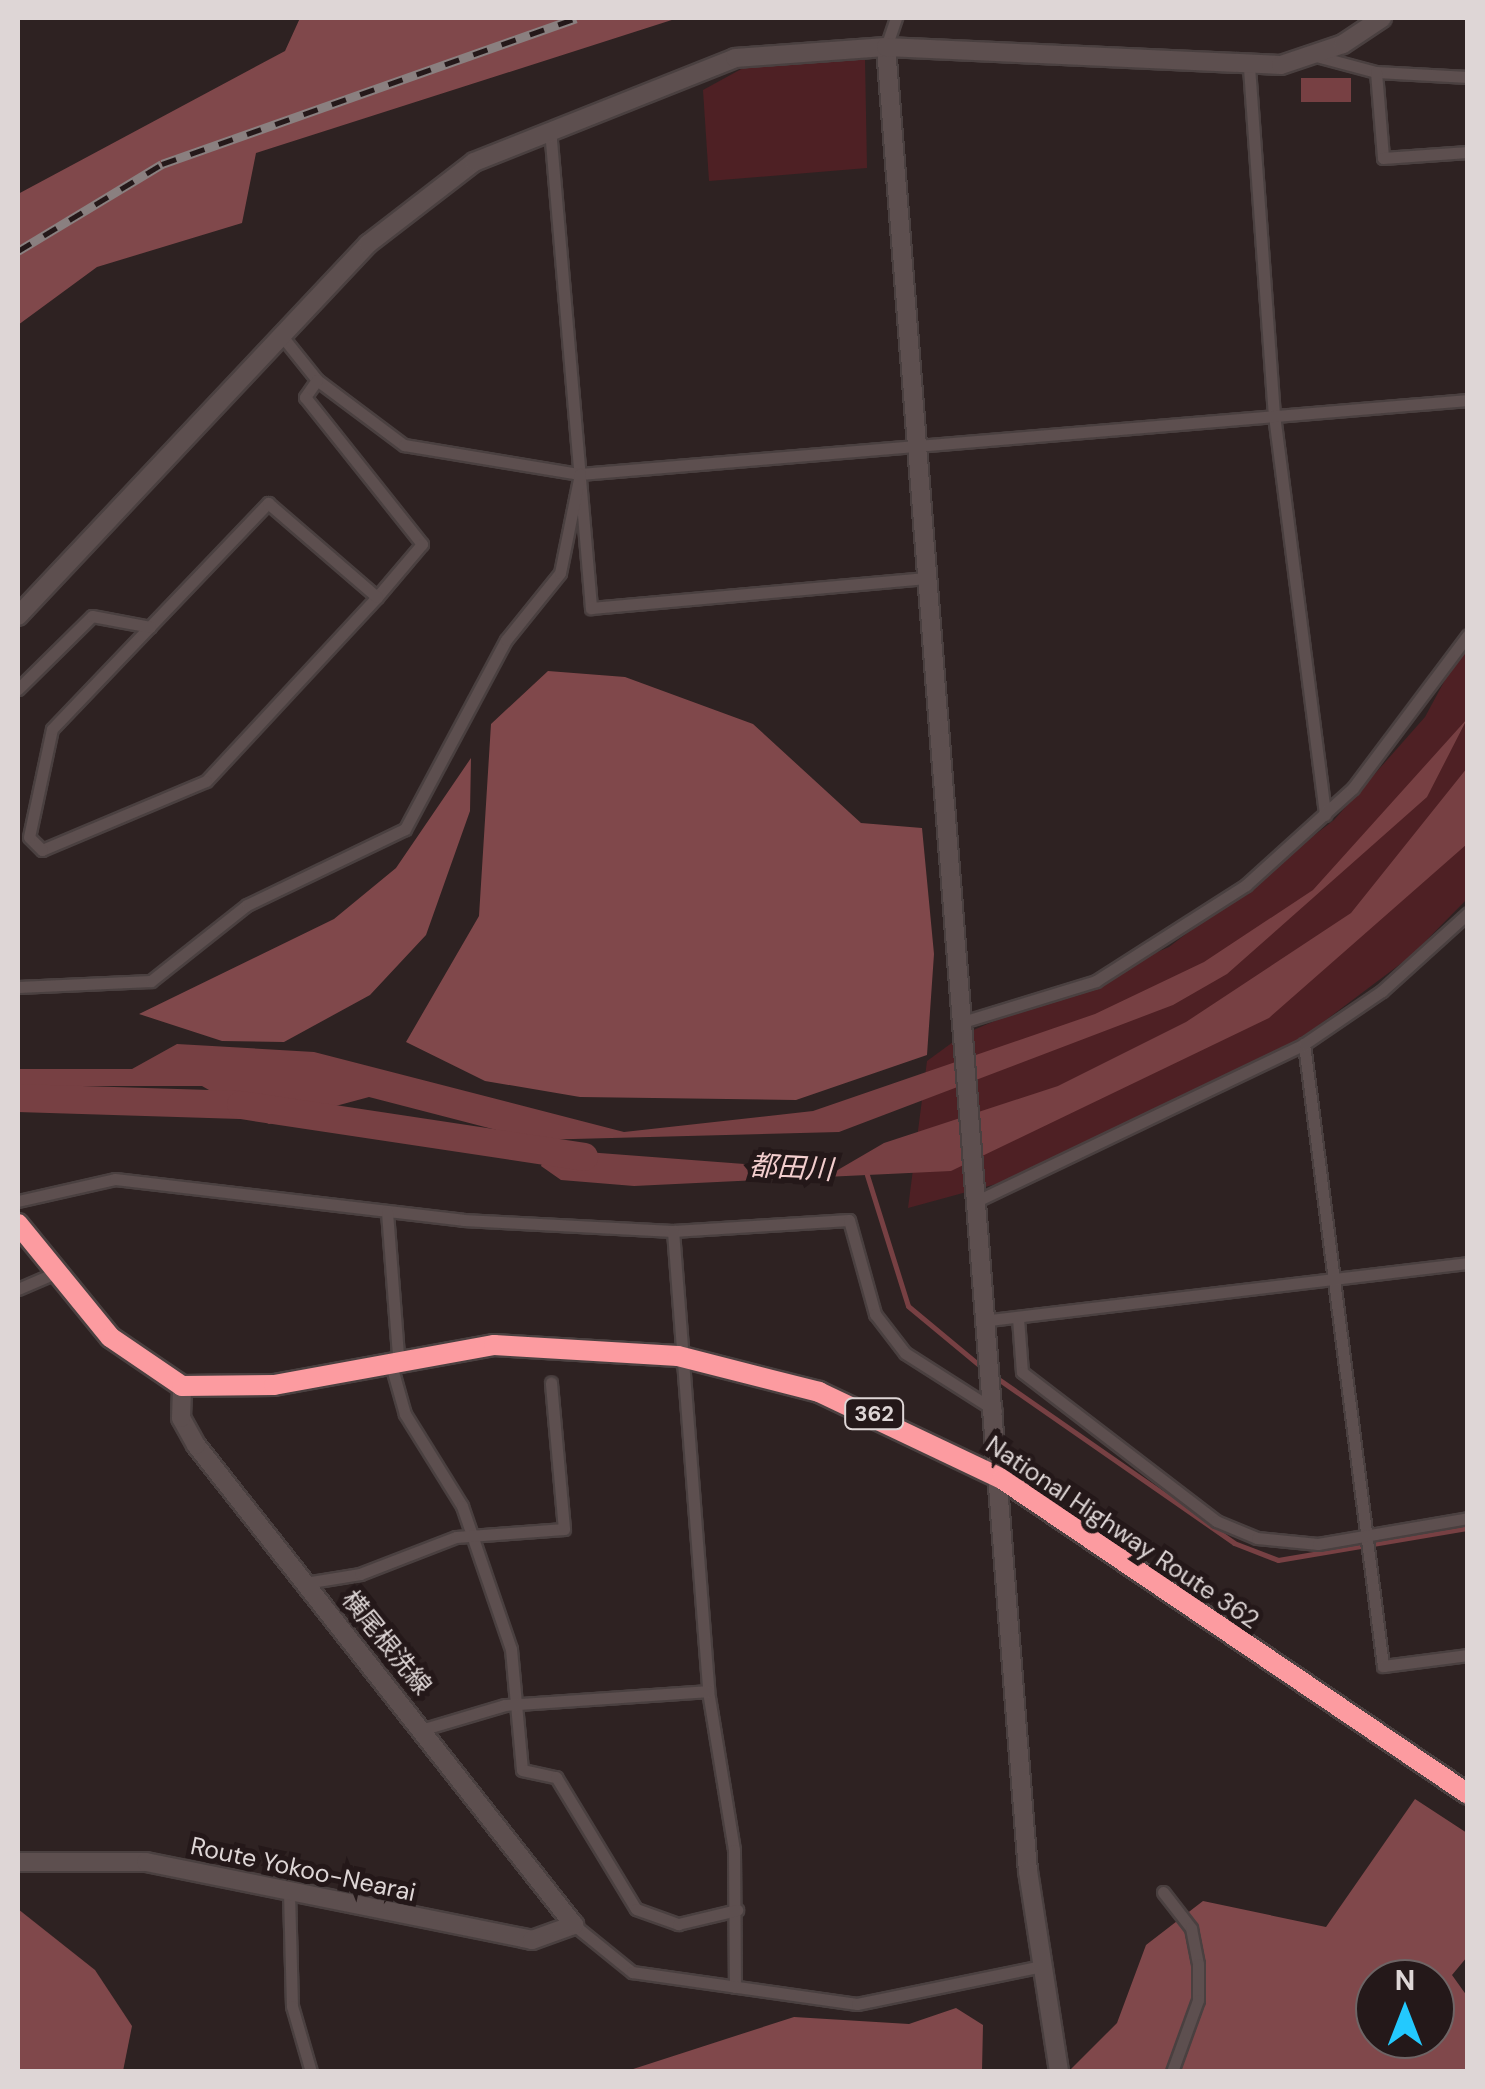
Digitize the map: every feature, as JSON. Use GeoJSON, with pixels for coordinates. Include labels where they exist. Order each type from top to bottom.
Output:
{"type":"FeatureCollection","features":[{"type":"Feature","properties":{"kind":"highway"},"geometry":{"type":"LineString","coordinates":[[18,1224],[110,1338],[182,1386]]}},
{"type":"Feature","properties":{"kind":"highway","name":"National Highway Route 362"},"geometry":{"type":"LineString","coordinates":[[182,1386],[274,1385],[394,1357],[494,1345],[678,1356],[819,1392],[1002,1478],[1468,1794]]}},
{"type":"Feature","properties":{"kind":"street"},"geometry":{"type":"LineString","coordinates":[[896,18],[886,47],[924,578],[993,1355],[1006,1605],[1042,1966],[1059,2072]]}},
{"type":"Feature","properties":{"kind":"street"},"geometry":{"type":"LineString","coordinates":[[1316,56],[1367,23],[1382,18]]}},
{"type":"Feature","properties":{"kind":"street"},"geometry":{"type":"LineString","coordinates":[[18,616],[281,335],[419,197],[550,129],[734,58],[886,47],[1248,66],[1316,56],[1376,72],[1468,77]]}},
{"type":"Feature","properties":{"kind":"street"},"geometry":{"type":"LineString","coordinates":[[1248,66],[1274,415],[1325,815]]}},
{"type":"Feature","properties":{"kind":"street"},"geometry":{"type":"LineString","coordinates":[[1376,72],[1384,158],[1468,152]]}},
{"type":"Feature","properties":{"kind":"street"},"geometry":{"type":"LineString","coordinates":[[550,129],[591,608],[924,578]]}},
{"type":"Feature","properties":{"kind":"street"},"geometry":{"type":"LineString","coordinates":[[281,335],[317,380],[419,450],[580,474],[914,442],[1468,400]]}},
{"type":"Feature","properties":{"kind":"street"},"geometry":{"type":"LineString","coordinates":[[317,380],[305,397],[422,544],[377,597],[206,782],[42,850],[29,837],[52,729],[268,502],[377,597]]}},
{"type":"Feature","properties":{"kind":"street"},"geometry":{"type":"LineString","coordinates":[[18,988],[152,981],[248,905],[405,828],[506,640],[560,573],[580,474]]}},
{"type":"Feature","properties":{"kind":"street"},"geometry":{"type":"LineString","coordinates":[[18,689],[92,616],[150,627]]}},
{"type":"Feature","properties":{"kind":"street"},"geometry":{"type":"LineString","coordinates":[[963,1022],[1018,1012],[1121,968],[1246,885],[1325,815],[1468,635]]}},
{"type":"Feature","properties":{"kind":"street"},"geometry":{"type":"LineString","coordinates":[[979,1194],[1304,1044],[1382,991],[1468,913]]}},
{"type":"Feature","properties":{"kind":"street"},"geometry":{"type":"LineString","coordinates":[[1304,1044],[1383,1666],[1468,1655]]}},
{"type":"Feature","properties":{"kind":"street"},"geometry":{"type":"LineString","coordinates":[[18,1201],[115,1179],[387,1212],[673,1231],[849,1220],[875,1314],[895,1340],[995,1402]]}},
{"type":"Feature","properties":{"kind":"street"},"geometry":{"type":"LineString","coordinates":[[387,1212],[394,1357],[405,1414],[473,1535],[510,1649],[511,1707],[522,1770],[556,1777],[636,1909],[678,1924],[737,1910]]}},
{"type":"Feature","properties":{"kind":"street"},"geometry":{"type":"LineString","coordinates":[[673,1231],[678,1356],[708,1691],[737,1910],[735,1987]]}},
{"type":"Feature","properties":{"kind":"street"},"geometry":{"type":"LineString","coordinates":[[990,1320],[1468,1263]]}},
{"type":"Feature","properties":{"kind":"street"},"geometry":{"type":"LineString","coordinates":[[18,1289],[54,1273]]}},
{"type":"Feature","properties":{"kind":"street"},"geometry":{"type":"LineString","coordinates":[[1018,1318],[1022,1372],[1216,1522],[1290,1543],[1468,1518]]}},
{"type":"Feature","properties":{"kind":"street"},"geometry":{"type":"LineString","coordinates":[[305,1584],[473,1535],[564,1529],[551,1383]]}},
{"type":"Feature","properties":{"kind":"street","name":"横尾根洗線"},"geometry":{"type":"LineString","coordinates":[[182,1386],[180,1418],[196,1446],[424,1728],[574,1926]]}},
{"type":"Feature","properties":{"kind":"street"},"geometry":{"type":"LineString","coordinates":[[424,1728],[511,1707],[708,1691]]}},
{"type":"Feature","properties":{"kind":"street","name":"Route Yokoo-Nearai"},"geometry":{"type":"LineString","coordinates":[[18,1862],[146,1862],[532,1940],[574,1926]]}},
{"type":"Feature","properties":{"kind":"street"},"geometry":{"type":"LineString","coordinates":[[288,1892],[292,2006],[311,2072]]}},
{"type":"Feature","properties":{"kind":"street"},"geometry":{"type":"LineString","coordinates":[[1162,1892],[1191,1928],[1198,1964],[1198,2000],[1172,2072]]}},
{"type":"Feature","properties":{"kind":"street"},"geometry":{"type":"LineString","coordinates":[[574,1926],[632,1972],[894,2004],[1042,1966]]}},
{"type":"Feature","properties":{"kind":"shaded area"},"geometry":{"type":"Polygon","coordinates":[[[300,18],[678,18],[256,153],[242,223],[97,267],[18,325],[18,194],[285,51],[300,18]]]}},
{"type":"Feature","properties":{"kind":"shaded area"},"geometry":{"type":"Polygon","coordinates":[[[865,59],[867,168],[709,181],[703,90],[745,67],[865,59]]]}},
{"type":"Feature","properties":{"kind":"shaded area"},"geometry":{"type":"Polygon","coordinates":[[[1467,639],[1467,899],[1411,956],[1286,1050],[1117,1135],[996,1184],[908,1208],[927,1061],[964,1034],[1169,947],[1334,820],[1425,717],[1467,639]]]}},
{"type":"Feature","properties":{"kind":"shaded area"},"geometry":{"type":"Polygon","coordinates":[[[548,671],[625,677],[753,724],[861,823],[922,828],[934,954],[927,1055],[796,1100],[580,1097],[485,1081],[406,1042],[479,916],[491,724],[548,671]]]}},
{"type":"Feature","properties":{"kind":"shaded area"},"geometry":{"type":"Polygon","coordinates":[[[471,758],[470,811],[426,935],[370,995],[284,1042],[222,1041],[139,1014],[334,919],[396,868],[471,758]]]}},
{"type":"Feature","properties":{"kind":"shaded area"},"geometry":{"type":"Polygon","coordinates":[[[1415,1799],[1467,1833],[1467,1957],[1455,1971],[1455,1959],[1355,1959],[1355,2059],[1455,2059],[1455,1979],[1467,1996],[1467,2071],[1068,2072],[1117,2023],[1146,1945],[1203,1901],[1326,1927],[1415,1799]]]}},
{"type":"Feature","properties":{"kind":"shaded area"},"geometry":{"type":"Polygon","coordinates":[[[18,1909],[95,1970],[132,2026],[123,2071],[18,2071],[18,1909]]]}},
{"type":"Feature","properties":{"kind":"shaded area"},"geometry":{"type":"Polygon","coordinates":[[[956,2008],[983,2025],[982,2071],[627,2071],[794,2017],[909,2024],[956,2008]]]}},
{"type":"Feature","properties":{"kind":"water"},"geometry":{"type":"Polygon","coordinates":[[[1301,78],[1351,78],[1351,102],[1301,102],[1301,78]]]}},
{"type":"Feature","properties":{"kind":"water"},"geometry":{"type":"Polygon","coordinates":[[[1467,719],[1427,797],[1227,974],[1173,1005],[839,1132],[535,1140],[369,1097],[269,1124],[202,1086],[18,1086],[18,1069],[132,1069],[177,1044],[314,1052],[624,1132],[813,1111],[1095,1014],[1204,962],[1313,890],[1467,719]]]}},
{"type":"Feature","properties":{"kind":"water"},"geometry":{"type":"Polygon","coordinates":[[[1467,768],[1467,844],[1269,1018],[951,1171],[634,1186],[561,1180],[541,1166],[547,1149],[836,1171],[884,1143],[1058,1086],[1186,1022],[1351,913],[1467,768]]]}},
{"type":"Feature","properties":{"kind":"waterway","name":"都田川"},"geometry":{"type":"LineString","coordinates":[[18,1098],[241,1105],[584,1157]]}},
{"type":"Feature","properties":{"kind":"waterway"},"geometry":{"type":"LineString","coordinates":[[867,1175],[908,1306],[985,1370]]}},
{"type":"Feature","properties":{"kind":"waterway"},"geometry":{"type":"LineString","coordinates":[[994,1376],[1234,1543],[1278,1560],[1468,1528]]}},
{"type":"Feature","properties":{"kind":"railway"},"geometry":{"type":"LineString","coordinates":[[18,251],[162,164],[576,18]]}}]}
